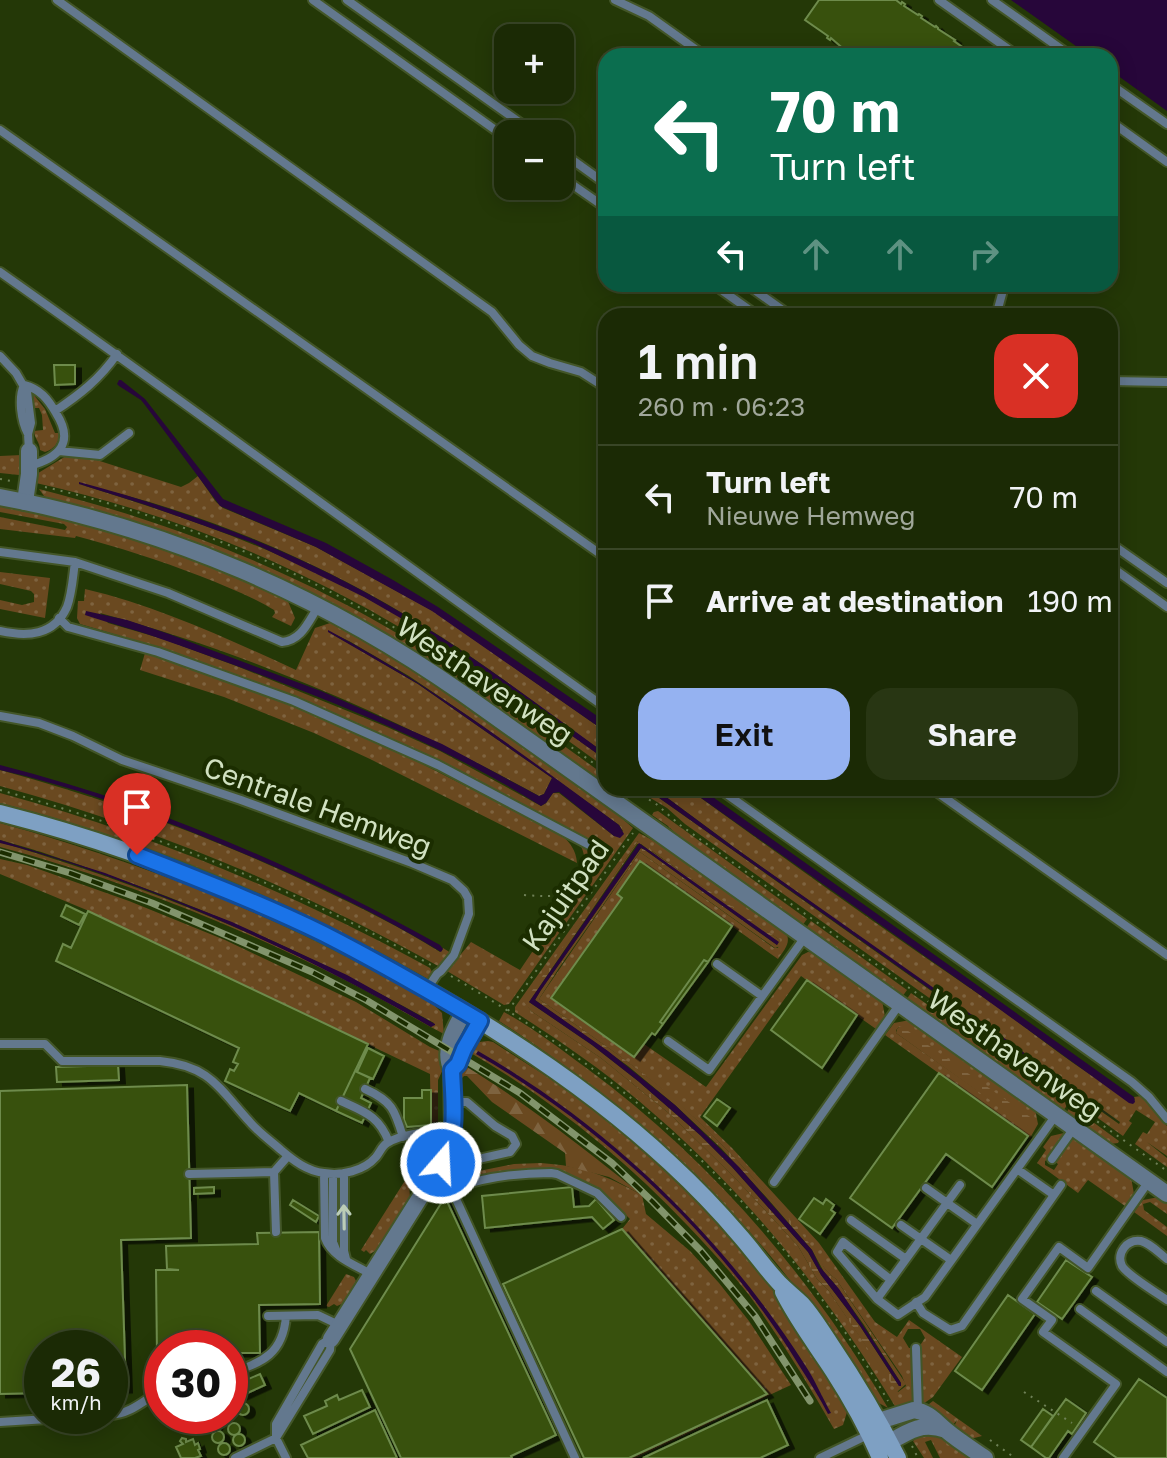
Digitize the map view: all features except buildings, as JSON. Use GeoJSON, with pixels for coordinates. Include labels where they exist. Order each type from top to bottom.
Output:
{"type":"FeatureCollection","features":[{"type":"Feature","properties":{"kind":"main road"},"geometry":{"type":"LineString","coordinates":[[0,813],[137,855],[322,934],[427,989],[565,1077],[670,1162],[721,1214],[779,1283],[802,1304],[858,1385],[874,1428],[880,1458]]}},
{"type":"Feature","properties":{"kind":"main road"},"geometry":{"type":"LineString","coordinates":[[874,1428],[890,1442],[898,1458]]}},
{"type":"Feature","properties":{"kind":"street"},"geometry":{"type":"LineString","coordinates":[[25,502],[28,450]]}},
{"type":"Feature","properties":{"kind":"street","name":"Westhavenweg"},"geometry":{"type":"LineString","coordinates":[[0,497],[92,518],[192,550],[318,606],[387,643],[438,676],[598,790]]}},
{"type":"Feature","properties":{"kind":"street","name":"Westhavenweg"},"geometry":{"type":"LineString","coordinates":[[607,796],[1167,1194]]}},
{"type":"Feature","properties":{"kind":"street"},"geometry":{"type":"LineString","coordinates":[[335,1332],[445,1167],[453,1131],[452,1070],[448,1063],[451,1034],[464,1012]]}},
{"type":"Feature","properties":{"kind":"street"},"geometry":{"type":"LineString","coordinates":[[452,1070],[480,1021]]}},
{"type":"Feature","properties":{"kind":"street"},"geometry":{"type":"LineString","coordinates":[[874,1428],[903,1413],[918,1411],[930,1416],[985,1458]]}},
{"type":"Feature","properties":{"kind":"street"},"geometry":{"type":"LineString","coordinates":[[890,1442],[920,1427],[935,1426],[946,1430]]}},
{"type":"Feature","properties":{"kind":"lane"},"geometry":{"type":"LineString","coordinates":[[57,0],[492,312],[532,356],[581,372],[598,383]]}},
{"type":"Feature","properties":{"kind":"lane"},"geometry":{"type":"LineString","coordinates":[[347,0],[516,120]]}},
{"type":"Feature","properties":{"kind":"lane"},"geometry":{"type":"LineString","coordinates":[[615,0],[649,16],[694,48]]}},
{"type":"Feature","properties":{"kind":"lane"},"geometry":{"type":"LineString","coordinates":[[939,0],[1007,48]]}},
{"type":"Feature","properties":{"kind":"lane"},"geometry":{"type":"LineString","coordinates":[[992,0],[1060,48]]}},
{"type":"Feature","properties":{"kind":"lane"},"geometry":{"type":"LineString","coordinates":[[317,1],[494,129]]}},
{"type":"Feature","properties":{"kind":"lane"},"geometry":{"type":"LineString","coordinates":[[1118,90],[1167,124]]}},
{"type":"Feature","properties":{"kind":"lane"},"geometry":{"type":"LineString","coordinates":[[1118,127],[1167,162]]}},
{"type":"Feature","properties":{"kind":"lane"},"geometry":{"type":"LineString","coordinates":[[0,130],[598,552]]}},
{"type":"Feature","properties":{"kind":"lane"},"geometry":{"type":"LineString","coordinates":[[574,161],[598,178]]}},
{"type":"Feature","properties":{"kind":"lane"},"geometry":{"type":"LineString","coordinates":[[574,186],[598,202]]}},
{"type":"Feature","properties":{"kind":"lane"},"geometry":{"type":"LineString","coordinates":[[0,272],[598,702]]}},
{"type":"Feature","properties":{"kind":"lane"},"geometry":{"type":"LineString","coordinates":[[724,292],[747,308]]}},
{"type":"Feature","properties":{"kind":"lane"},"geometry":{"type":"LineString","coordinates":[[757,292],[780,308]]}},
{"type":"Feature","properties":{"kind":"lane"},"geometry":{"type":"LineString","coordinates":[[55,411],[90,386],[117,354]]}},
{"type":"Feature","properties":{"kind":"lane"},"geometry":{"type":"LineString","coordinates":[[0,356],[16,373],[27,392],[31,423],[28,450],[48,459],[59,451],[65,441],[65,433],[43,394],[24,385]]}},
{"type":"Feature","properties":{"kind":"lane"},"geometry":{"type":"LineString","coordinates":[[1118,381],[1167,382]]}},
{"type":"Feature","properties":{"kind":"lane"},"geometry":{"type":"LineString","coordinates":[[59,451],[100,455],[129,433]]}},
{"type":"Feature","properties":{"kind":"lane"},"geometry":{"type":"LineString","coordinates":[[1118,549],[1167,583]]}},
{"type":"Feature","properties":{"kind":"lane"},"geometry":{"type":"LineString","coordinates":[[0,552],[75,562],[168,593],[282,642],[297,638],[318,606]]}},
{"type":"Feature","properties":{"kind":"lane"},"geometry":{"type":"LineString","coordinates":[[0,631],[31,635],[59,618],[67,606],[75,562]]}},
{"type":"Feature","properties":{"kind":"lane"},"geometry":{"type":"LineString","coordinates":[[1118,572],[1167,607]]}},
{"type":"Feature","properties":{"kind":"lane"},"geometry":{"type":"LineString","coordinates":[[59,618],[68,627],[158,652],[294,701],[438,765],[593,847]]}},
{"type":"Feature","properties":{"kind":"lane","name":"Centrale Hemweg"},"geometry":{"type":"LineString","coordinates":[[0,716],[39,723],[122,760],[211,789],[452,880],[464,891],[469,906],[467,922],[454,955],[427,989]]}},
{"type":"Feature","properties":{"kind":"lane"},"geometry":{"type":"LineString","coordinates":[[729,796],[1132,1082],[1167,1119]]}},
{"type":"Feature","properties":{"kind":"lane"},"geometry":{"type":"LineString","coordinates":[[942,796],[1167,955]]}},
{"type":"Feature","properties":{"kind":"lane"},"geometry":{"type":"LineString","coordinates":[[668,1041],[709,1070],[805,936]]}},
{"type":"Feature","properties":{"kind":"lane"},"geometry":{"type":"LineString","coordinates":[[717,964],[762,996]]}},
{"type":"Feature","properties":{"kind":"lane"},"geometry":{"type":"LineString","coordinates":[[774,1182],[900,1004]]}},
{"type":"Feature","properties":{"kind":"lane"},"geometry":{"type":"LineString","coordinates":[[0,1044],[45,1044],[62,1061],[160,1061],[195,1069],[221,1087],[251,1123],[288,1156],[303,1166],[328,1174],[356,1170],[374,1160],[384,1144],[403,1137],[432,1131],[453,1131]]}},
{"type":"Feature","properties":{"kind":"lane"},"geometry":{"type":"LineString","coordinates":[[365,1089],[392,1106],[403,1137]]}},
{"type":"Feature","properties":{"kind":"lane"},"geometry":{"type":"LineString","coordinates":[[341,1101],[377,1120],[389,1142]]}},
{"type":"Feature","properties":{"kind":"lane"},"geometry":{"type":"LineString","coordinates":[[453,1102],[467,1102],[512,1136],[516,1144],[510,1152],[445,1167],[451,1189],[575,1458]]}},
{"type":"Feature","properties":{"kind":"lane"},"geometry":{"type":"LineString","coordinates":[[891,1280],[843,1242],[837,1252],[877,1299],[898,1315],[925,1297],[1056,1115]]}},
{"type":"Feature","properties":{"kind":"lane"},"geometry":{"type":"LineString","coordinates":[[1052,1159],[1074,1128]]}},
{"type":"Feature","properties":{"kind":"lane"},"geometry":{"type":"LineString","coordinates":[[276,1232],[274,1172],[288,1156]]}},
{"type":"Feature","properties":{"kind":"lane"},"geometry":{"type":"LineString","coordinates":[[1017,1169],[1054,1195]]}},
{"type":"Feature","properties":{"kind":"lane"},"geometry":{"type":"LineString","coordinates":[[189,1174],[274,1172]]}},
{"type":"Feature","properties":{"kind":"lane"},"geometry":{"type":"LineString","coordinates":[[343,1258],[344,1173]]}},
{"type":"Feature","properties":{"kind":"lane"},"geometry":{"type":"LineString","coordinates":[[451,1189],[499,1177],[551,1173],[597,1193],[621,1217]]}},
{"type":"Feature","properties":{"kind":"lane"},"geometry":{"type":"LineString","coordinates":[[328,1174],[325,1238],[330,1249],[371,1274]]}},
{"type":"Feature","properties":{"kind":"lane"},"geometry":{"type":"LineString","coordinates":[[1063,1458],[1116,1384],[1043,1332],[1052,1320],[1022,1299],[1059,1247],[1088,1268],[1149,1181]]}},
{"type":"Feature","properties":{"kind":"lane"},"geometry":{"type":"LineString","coordinates":[[877,1299],[960,1185]]}},
{"type":"Feature","properties":{"kind":"lane"},"geometry":{"type":"LineString","coordinates":[[916,1302],[923,1313],[950,1330],[962,1326],[1061,1185]]}},
{"type":"Feature","properties":{"kind":"lane"},"geometry":{"type":"LineString","coordinates":[[926,1188],[977,1224]]}},
{"type":"Feature","properties":{"kind":"lane"},"geometry":{"type":"LineString","coordinates":[[851,1220],[906,1259]]}},
{"type":"Feature","properties":{"kind":"lane"},"geometry":{"type":"LineString","coordinates":[[901,1225],[951,1260]]}},
{"type":"Feature","properties":{"kind":"lane"},"geometry":{"type":"LineString","coordinates":[[1167,1259],[1139,1241],[1124,1248],[1120,1259],[1125,1270],[1167,1300]]}},
{"type":"Feature","properties":{"kind":"lane"},"geometry":{"type":"LineString","coordinates":[[1096,1291],[1167,1342]]}},
{"type":"Feature","properties":{"kind":"lane"},"geometry":{"type":"LineString","coordinates":[[1080,1309],[1167,1372]]}},
{"type":"Feature","properties":{"kind":"lane"},"geometry":{"type":"LineString","coordinates":[[235,1458],[276,1438],[330,1350],[335,1332],[318,1315],[268,1316]]}},
{"type":"Feature","properties":{"kind":"lane"},"geometry":{"type":"LineString","coordinates":[[248,1367],[273,1352],[285,1332],[286,1316]]}},
{"type":"Feature","properties":{"kind":"lane"},"geometry":{"type":"LineString","coordinates":[[916,1348],[918,1411]]}},
{"type":"Feature","properties":{"kind":"lane"},"geometry":{"type":"LineString","coordinates":[[0,1422],[24,1420]]}},
{"type":"Feature","properties":{"kind":"lane"},"geometry":{"type":"LineString","coordinates":[[820,1458],[874,1428]]}},
{"type":"Feature","properties":{"kind":"lane"},"geometry":{"type":"LineString","coordinates":[[276,1438],[286,1458]]}},
{"type":"Feature","properties":{"kind":"path","name":"Westhavenweg"},"geometry":{"type":"LineString","coordinates":[[642,796],[1167,1171]]}},
{"type":"Feature","properties":{"kind":"path","name":"Kajuitpad"},"geometry":{"type":"LineString","coordinates":[[508,1011],[642,821]]}},
{"type":"Feature","properties":{"kind":"path"},"geometry":{"type":"LineString","coordinates":[[524,895],[558,897],[575,886],[581,872],[582,858],[571,836]]}},
{"type":"Feature","properties":{"kind":"path"},"geometry":{"type":"LineString","coordinates":[[1024,1392],[1083,1431]]}},
{"type":"Feature","properties":{"kind":"path"},"geometry":{"type":"LineString","coordinates":[[990,1440],[1015,1458]]}},
{"type":"Feature","properties":{"kind":"green space"},"geometry":{"type":"Polygon","coordinates":[[[33,394],[45,409],[55,433],[60,433],[56,445],[45,452],[40,450],[34,433],[43,430],[42,415],[39,408],[34,408],[33,394]]]}},
{"type":"Feature","properties":{"kind":"green space"},"geometry":{"type":"Polygon","coordinates":[[[22,455],[19,475],[0,473],[0,456],[22,455]]]}},
{"type":"Feature","properties":{"kind":"green space"},"geometry":{"type":"Polygon","coordinates":[[[81,455],[181,487],[198,476],[223,508],[316,547],[433,611],[598,726],[598,748],[454,646],[349,583],[217,524],[79,484],[224,533],[294,562],[363,596],[487,674],[598,754],[598,762],[432,647],[318,583],[273,561],[180,524],[36,483],[35,475],[66,456],[75,458],[81,455]]]}},
{"type":"Feature","properties":{"kind":"green space"},"geometry":{"type":"Polygon","coordinates":[[[39,489],[184,533],[276,570],[366,615],[485,689],[598,770],[598,780],[425,659],[343,611],[44,496],[39,489]]]}},
{"type":"Feature","properties":{"kind":"green space"},"geometry":{"type":"Polygon","coordinates":[[[0,504],[110,531],[217,569],[287,599],[295,618],[291,626],[272,617],[274,610],[247,596],[123,549],[76,536],[0,529],[0,517],[65,530],[67,527],[0,512],[0,504]]]}},
{"type":"Feature","properties":{"kind":"green space"},"geometry":{"type":"Polygon","coordinates":[[[0,572],[50,578],[45,618],[0,609],[0,600],[22,605],[34,602],[34,594],[0,584],[0,572]]]}},
{"type":"Feature","properties":{"kind":"green space"},"geometry":{"type":"Polygon","coordinates":[[[85,589],[139,604],[296,670],[315,628],[333,622],[411,666],[603,802],[633,828],[509,1004],[504,1005],[447,971],[471,942],[520,970],[561,909],[552,903],[570,895],[581,882],[585,865],[581,846],[596,852],[599,845],[425,755],[331,712],[153,646],[80,624],[77,618],[78,601],[84,601],[85,589]],[[100,613],[108,623],[239,667],[387,727],[440,751],[541,806],[553,793],[559,793],[614,836],[623,831],[619,825],[409,676],[327,631],[418,684],[552,778],[544,794],[539,796],[434,741],[325,691],[157,630],[100,613]]]}},
{"type":"Feature","properties":{"kind":"green space"},"geometry":{"type":"Polygon","coordinates":[[[145,653],[236,683],[379,742],[560,834],[572,847],[577,863],[314,733],[224,697],[140,670],[145,653]]]}},
{"type":"Feature","properties":{"kind":"green space"},"geometry":{"type":"Polygon","coordinates":[[[0,770],[82,794],[203,837],[352,903],[440,952],[443,948],[451,953],[440,967],[334,912],[226,863],[114,821],[0,786],[0,770]]]}},
{"type":"Feature","properties":{"kind":"green space"},"geometry":{"type":"Polygon","coordinates":[[[0,793],[111,827],[220,868],[326,915],[430,968],[432,972],[428,979],[273,900],[166,855],[56,818],[0,803],[0,793]]]}},
{"type":"Feature","properties":{"kind":"green space"},"geometry":{"type":"Polygon","coordinates":[[[647,796],[656,796],[1119,1124],[665,796],[698,796],[1075,1064],[1135,1100],[1134,1097],[1141,1096],[1167,1126],[1167,1156],[1147,1142],[1167,1158],[1167,1167],[1135,1144],[1155,1122],[1136,1110],[1123,1136],[685,824],[647,796]]]}},
{"type":"Feature","properties":{"kind":"green space"},"geometry":{"type":"Polygon","coordinates":[[[658,811],[807,919],[802,926],[682,840],[652,815],[658,811]]]}},
{"type":"Feature","properties":{"kind":"green space"},"geometry":{"type":"Polygon","coordinates":[[[0,823],[168,878],[223,899],[330,948],[434,1005],[442,1013],[444,1034],[431,1027],[434,1023],[316,961],[154,891],[0,840],[0,823]]]}},
{"type":"Feature","properties":{"kind":"green space"},"geometry":{"type":"Polygon","coordinates":[[[639,833],[669,849],[785,931],[788,939],[778,959],[640,861],[617,893],[622,898],[551,998],[634,1057],[644,1044],[706,1087],[802,955],[808,952],[817,953],[882,1000],[885,1017],[876,1029],[801,976],[700,1117],[819,1243],[875,1322],[897,1337],[909,1320],[962,1357],[933,1397],[923,1404],[919,1347],[925,1338],[920,1329],[908,1329],[903,1338],[909,1348],[913,1348],[913,1404],[896,1408],[812,1283],[748,1206],[677,1134],[624,1089],[515,1012],[515,1007],[639,833]],[[638,841],[525,1002],[531,1011],[601,1058],[671,1115],[736,1179],[798,1246],[817,1279],[828,1290],[898,1392],[906,1386],[902,1376],[836,1279],[750,1174],[692,1115],[655,1084],[539,999],[640,852],[778,948],[780,940],[638,841]]]}},
{"type":"Feature","properties":{"kind":"green space"},"geometry":{"type":"Polygon","coordinates":[[[638,841],[780,940],[781,946],[775,948],[640,852],[539,999],[656,1084],[731,1154],[821,1258],[828,1273],[836,1279],[906,1384],[897,1392],[828,1290],[817,1279],[798,1246],[736,1179],[671,1115],[601,1058],[531,1011],[524,1002],[638,841]],[[637,844],[529,1002],[638,1081],[732,1167],[808,1252],[899,1386],[901,1383],[864,1325],[824,1272],[812,1250],[721,1148],[628,1066],[535,1000],[641,848],[777,945],[778,942],[637,844]]]}},
{"type":"Feature","properties":{"kind":"green space"},"geometry":{"type":"Polygon","coordinates":[[[0,843],[114,879],[223,922],[328,971],[380,998],[424,1023],[347,981],[220,922],[89,874],[0,847],[0,843]]]}},
{"type":"Feature","properties":{"kind":"green space"},"geometry":{"type":"Polygon","coordinates":[[[0,859],[27,865],[129,901],[225,940],[356,1002],[444,1053],[444,1067],[438,1080],[438,1121],[431,1123],[430,1074],[89,911],[0,874],[0,859]]]}},
{"type":"Feature","properties":{"kind":"green space"},"geometry":{"type":"Polygon","coordinates":[[[811,921],[907,990],[902,997],[806,928],[811,921]]]}},
{"type":"Feature","properties":{"kind":"green space"},"geometry":{"type":"Polygon","coordinates":[[[911,993],[1068,1104],[1063,1111],[906,1000],[911,993]]]}},
{"type":"Feature","properties":{"kind":"green space"},"geometry":{"type":"Polygon","coordinates":[[[504,1012],[545,1038],[630,1102],[715,1180],[791,1266],[858,1359],[888,1408],[868,1393],[789,1279],[714,1194],[681,1161],[612,1102],[499,1021],[504,1012]]]}},
{"type":"Feature","properties":{"kind":"green space"},"geometry":{"type":"Polygon","coordinates":[[[910,1020],[1035,1109],[1038,1124],[1030,1138],[885,1035],[894,1023],[910,1020]],[[899,1027],[896,1030],[896,1033],[1028,1126],[1032,1119],[899,1027]]]}},
{"type":"Feature","properties":{"kind":"green space"},"geometry":{"type":"Polygon","coordinates":[[[901,1026],[1033,1119],[1030,1127],[896,1033],[901,1026]]]}},
{"type":"Feature","properties":{"kind":"green space"},"geometry":{"type":"Polygon","coordinates":[[[488,1041],[550,1079],[611,1124],[711,1217],[777,1296],[805,1338],[848,1409],[843,1425],[834,1429],[749,1295],[664,1201],[585,1131],[529,1089],[469,1052],[479,1042],[488,1041]]]}},
{"type":"Feature","properties":{"kind":"green space"},"geometry":{"type":"Polygon","coordinates":[[[462,1064],[554,1126],[642,1195],[609,1177],[566,1166],[565,1153],[492,1102],[467,1076],[460,1080],[462,1064]]]}},
{"type":"Feature","properties":{"kind":"green space"},"geometry":{"type":"Polygon","coordinates":[[[1071,1106],[1118,1143],[1110,1144],[1066,1113],[1071,1106]]]}},
{"type":"Feature","properties":{"kind":"green space"},"geometry":{"type":"Polygon","coordinates":[[[1064,1133],[1045,1165],[1054,1170],[1058,1164],[1054,1161],[1071,1138],[1075,1138],[1131,1177],[1134,1194],[1125,1206],[1088,1180],[1078,1193],[1037,1163],[1051,1136],[1064,1133]]]}},
{"type":"Feature","properties":{"kind":"green space"},"geometry":{"type":"Polygon","coordinates":[[[432,1138],[437,1140],[409,1184],[410,1197],[378,1249],[370,1254],[366,1250],[364,1252],[361,1250],[432,1138]]]}},
{"type":"Feature","properties":{"kind":"green space"},"geometry":{"type":"Polygon","coordinates":[[[541,1163],[593,1173],[642,1195],[646,1214],[690,1251],[719,1283],[749,1321],[791,1385],[635,1458],[629,1458],[767,1393],[622,1229],[630,1219],[602,1193],[568,1173],[556,1171],[481,1177],[479,1171],[514,1164],[541,1163]]]}},
{"type":"Feature","properties":{"kind":"green space"},"geometry":{"type":"Polygon","coordinates":[[[1159,1197],[1167,1203],[1167,1214],[1150,1202],[1143,1204],[1144,1210],[1167,1227],[1167,1236],[1134,1212],[1143,1200],[1159,1197]]]}},
{"type":"Feature","properties":{"kind":"green space"},"geometry":{"type":"Polygon","coordinates":[[[346,1274],[356,1281],[344,1303],[326,1306],[346,1274]]]}},
{"type":"Feature","properties":{"kind":"green space"},"geometry":{"type":"Polygon","coordinates":[[[933,1401],[982,1436],[970,1439],[954,1427],[957,1420],[952,1426],[925,1407],[933,1401]]]}},
{"type":"Feature","properties":{"kind":"green space"},"geometry":{"type":"Polygon","coordinates":[[[921,1434],[942,1438],[973,1458],[940,1458],[931,1440],[925,1442],[933,1458],[924,1458],[913,1441],[921,1434]]]}},
{"type":"Feature","properties":{"kind":"shaded area"},"geometry":{"type":"Polygon","coordinates":[[[1011,0],[1167,0],[1167,111],[1118,76],[1118,48],[1079,48],[1011,0]]]}},
{"type":"Feature","properties":{"kind":"shaded area"},"geometry":{"type":"Polygon","coordinates":[[[121,380],[145,399],[223,499],[326,543],[438,607],[598,717],[598,726],[432,611],[316,547],[220,506],[141,400],[117,384],[121,380]]]}},
{"type":"Feature","properties":{"kind":"shaded area"},"geometry":{"type":"Polygon","coordinates":[[[79,484],[203,520],[284,552],[362,590],[479,662],[598,748],[598,754],[430,635],[364,597],[253,543],[79,484]]]}},
{"type":"Feature","properties":{"kind":"shaded area"},"geometry":{"type":"Polygon","coordinates":[[[86,611],[169,634],[321,691],[442,744],[539,796],[544,794],[552,778],[418,684],[328,630],[367,651],[477,722],[619,825],[624,834],[620,838],[614,836],[559,792],[553,793],[541,806],[452,756],[358,713],[214,658],[85,615],[86,611]]]}},
{"type":"Feature","properties":{"kind":"shaded area"},"geometry":{"type":"Polygon","coordinates":[[[0,765],[114,799],[226,841],[334,890],[443,949],[441,952],[354,904],[234,850],[104,799],[0,770],[0,765]]]}},
{"type":"Feature","properties":{"kind":"shaded area"},"geometry":{"type":"Polygon","coordinates":[[[656,796],[665,796],[1121,1124],[656,796]]]}},
{"type":"Feature","properties":{"kind":"shaded area"},"geometry":{"type":"Polygon","coordinates":[[[698,796],[711,796],[1134,1097],[1135,1102],[1129,1103],[698,796]]]}},
{"type":"Feature","properties":{"kind":"shaded area"},"geometry":{"type":"Polygon","coordinates":[[[0,840],[105,873],[232,922],[347,975],[435,1025],[431,1027],[294,954],[188,907],[76,865],[0,843],[0,840]]]}},
{"type":"Feature","properties":{"kind":"shaded area"},"geometry":{"type":"Polygon","coordinates":[[[639,843],[779,942],[777,945],[641,848],[535,1000],[608,1051],[675,1105],[739,1167],[812,1250],[820,1267],[839,1289],[901,1386],[821,1275],[808,1252],[732,1167],[638,1081],[529,1002],[639,843]]]}},
{"type":"Feature","properties":{"kind":"shaded area"},"geometry":{"type":"Polygon","coordinates":[[[478,1051],[527,1081],[618,1150],[700,1229],[773,1318],[809,1371],[831,1413],[828,1414],[769,1320],[735,1275],[658,1191],[570,1117],[476,1054],[478,1051]]]}},
{"type":"Feature","properties":{"kind":"railway"},"geometry":{"type":"LineString","coordinates":[[0,852],[152,903],[312,972],[366,1000],[520,1093],[612,1163],[701,1251],[755,1316],[810,1401]]}},
{"type":"Feature","properties":{"kind":"route"},"geometry":{"type":"LineString","coordinates":[[137,855],[295,920],[402,975],[480,1021],[452,1070],[453,1131],[448,1153],[441,1163]]}}]}
